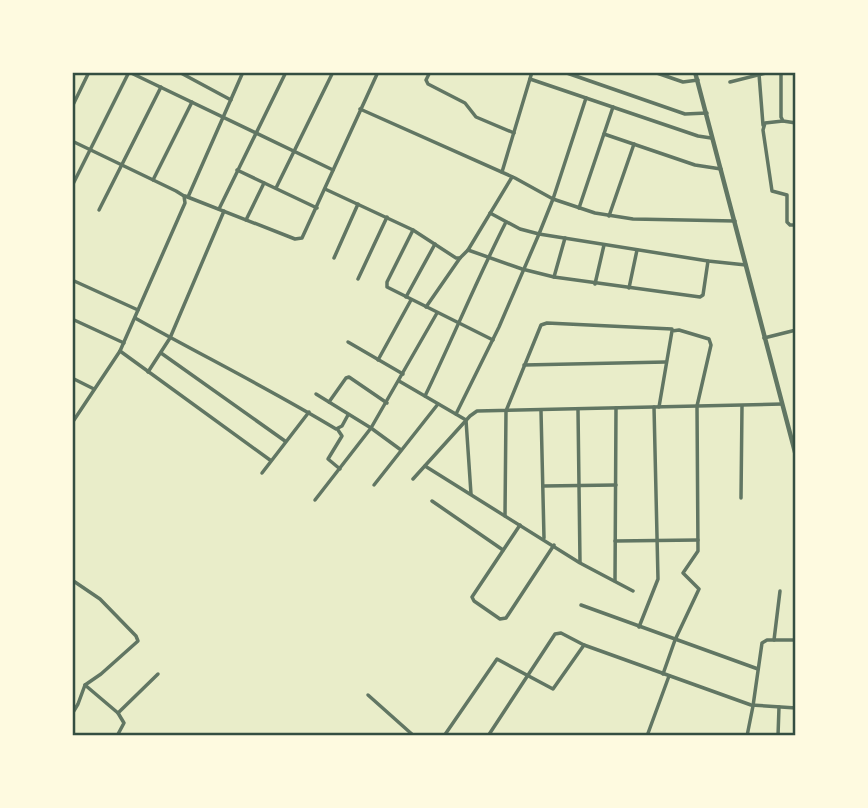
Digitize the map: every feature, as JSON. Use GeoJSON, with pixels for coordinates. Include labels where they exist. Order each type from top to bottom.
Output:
{"type":"FeatureCollection","features":[{"type":"Feature","properties":{"kind":"street"},"geometry":{"type":"LineString","coordinates":[[72,107],[89,72]]}},
{"type":"Feature","properties":{"kind":"street"},"geometry":{"type":"LineString","coordinates":[[72,186],[129,72],[333,170]]}},
{"type":"Feature","properties":{"kind":"street"},"geometry":{"type":"LineString","coordinates":[[179,72],[231,100]]}},
{"type":"Feature","properties":{"kind":"street"},"geometry":{"type":"LineString","coordinates":[[72,423],[124,343],[186,196],[243,72]]}},
{"type":"Feature","properties":{"kind":"street"},"geometry":{"type":"LineString","coordinates":[[148,372],[170,338],[237,170],[286,72]]}},
{"type":"Feature","properties":{"kind":"street"},"geometry":{"type":"LineString","coordinates":[[276,188],[333,72]]}},
{"type":"Feature","properties":{"kind":"street"},"geometry":{"type":"LineString","coordinates":[[72,141],[186,196],[299,240],[305,234],[379,72]]}},
{"type":"Feature","properties":{"kind":"street"},"geometry":{"type":"LineString","coordinates":[[430,72],[426,80],[428,84],[465,103],[475,117],[514,133]]}},
{"type":"Feature","properties":{"kind":"street"},"geometry":{"type":"LineString","coordinates":[[502,172],[532,72]]}},
{"type":"Feature","properties":{"kind":"street"},"geometry":{"type":"LineString","coordinates":[[564,72],[685,114],[707,113]]}},
{"type":"Feature","properties":{"kind":"street"},"geometry":{"type":"LineString","coordinates":[[654,72],[683,82],[698,80]]}},
{"type":"Feature","properties":{"kind":"street"},"geometry":{"type":"LineString","coordinates":[[695,72],[796,456]]}},
{"type":"Feature","properties":{"kind":"street"},"geometry":{"type":"LineString","coordinates":[[730,82],[770,72]]}},
{"type":"Feature","properties":{"kind":"street"},"geometry":{"type":"LineString","coordinates":[[781,72],[783,121]]}},
{"type":"Feature","properties":{"kind":"street"},"geometry":{"type":"LineString","coordinates":[[759,74],[772,191],[787,195],[787,222],[796,225]]}},
{"type":"Feature","properties":{"kind":"street"},"geometry":{"type":"LineString","coordinates":[[530,79],[698,136],[713,138]]}},
{"type":"Feature","properties":{"kind":"street"},"geometry":{"type":"LineString","coordinates":[[99,210],[161,87]]}},
{"type":"Feature","properties":{"kind":"street"},"geometry":{"type":"LineString","coordinates":[[456,414],[493,340],[539,234],[586,98]]}},
{"type":"Feature","properties":{"kind":"street"},"geometry":{"type":"LineString","coordinates":[[153,180],[192,102]]}},
{"type":"Feature","properties":{"kind":"street"},"geometry":{"type":"LineString","coordinates":[[579,208],[613,107]]}},
{"type":"Feature","properties":{"kind":"street"},"geometry":{"type":"LineString","coordinates":[[360,109],[579,208],[609,216],[672,221],[735,221]]}},
{"type":"Feature","properties":{"kind":"street"},"geometry":{"type":"LineString","coordinates":[[763,126],[770,122],[796,123]]}},
{"type":"Feature","properties":{"kind":"street"},"geometry":{"type":"LineString","coordinates":[[604,134],[695,165],[722,169]]}},
{"type":"Feature","properties":{"kind":"street"},"geometry":{"type":"LineString","coordinates":[[609,216],[634,144]]}},
{"type":"Feature","properties":{"kind":"street"},"geometry":{"type":"LineString","coordinates":[[237,170],[317,208]]}},
{"type":"Feature","properties":{"kind":"street"},"geometry":{"type":"LineString","coordinates":[[426,307],[468,250],[512,177]]}},
{"type":"Feature","properties":{"kind":"street"},"geometry":{"type":"LineString","coordinates":[[246,220],[264,183]]}},
{"type":"Feature","properties":{"kind":"street"},"geometry":{"type":"LineString","coordinates":[[325,189],[413,230],[460,258]]}},
{"type":"Feature","properties":{"kind":"street"},"geometry":{"type":"LineString","coordinates":[[334,258],[358,204]]}},
{"type":"Feature","properties":{"kind":"street"},"geometry":{"type":"LineString","coordinates":[[490,213],[539,234],[746,265]]}},
{"type":"Feature","properties":{"kind":"street"},"geometry":{"type":"LineString","coordinates":[[359,279],[387,217]]}},
{"type":"Feature","properties":{"kind":"street"},"geometry":{"type":"LineString","coordinates":[[425,396],[506,222]]}},
{"type":"Feature","properties":{"kind":"street"},"geometry":{"type":"LineString","coordinates":[[413,230],[387,284],[389,289],[493,340]]}},
{"type":"Feature","properties":{"kind":"street"},"geometry":{"type":"LineString","coordinates":[[554,277],[565,238]]}},
{"type":"Feature","properties":{"kind":"street"},"geometry":{"type":"LineString","coordinates":[[378,360],[435,244]]}},
{"type":"Feature","properties":{"kind":"street"},"geometry":{"type":"LineString","coordinates":[[595,284],[604,245]]}},
{"type":"Feature","properties":{"kind":"street"},"geometry":{"type":"LineString","coordinates":[[468,250],[554,277],[700,297],[703,295],[708,261]]}},
{"type":"Feature","properties":{"kind":"street"},"geometry":{"type":"LineString","coordinates":[[629,288],[637,250]]}},
{"type":"Feature","properties":{"kind":"street"},"geometry":{"type":"LineString","coordinates":[[72,280],[138,310]]}},
{"type":"Feature","properties":{"kind":"street"},"geometry":{"type":"LineString","coordinates":[[316,500],[371,428],[437,313]]}},
{"type":"Feature","properties":{"kind":"street"},"geometry":{"type":"LineString","coordinates":[[135,318],[337,429],[342,436],[328,459],[340,468]]}},
{"type":"Feature","properties":{"kind":"street"},"geometry":{"type":"LineString","coordinates":[[72,326],[73,320],[124,343]]}},
{"type":"Feature","properties":{"kind":"street"},"geometry":{"type":"LineString","coordinates":[[505,516],[506,411],[538,328],[543,323],[675,330],[711,341],[697,406],[697,554],[683,573],[699,589],[674,640],[663,674]]}},
{"type":"Feature","properties":{"kind":"street"},"geometry":{"type":"LineString","coordinates":[[639,627],[658,585],[657,407],[670,334],[675,330]]}},
{"type":"Feature","properties":{"kind":"street"},"geometry":{"type":"LineString","coordinates":[[764,338],[796,330]]}},
{"type":"Feature","properties":{"kind":"street"},"geometry":{"type":"LineString","coordinates":[[348,342],[403,374]]}},
{"type":"Feature","properties":{"kind":"street"},"geometry":{"type":"LineString","coordinates":[[120,351],[270,460]]}},
{"type":"Feature","properties":{"kind":"street"},"geometry":{"type":"LineString","coordinates":[[161,353],[285,441]]}},
{"type":"Feature","properties":{"kind":"street"},"geometry":{"type":"LineString","coordinates":[[524,365],[666,362]]}},
{"type":"Feature","properties":{"kind":"street"},"geometry":{"type":"LineString","coordinates":[[72,377],[94,389]]}},
{"type":"Feature","properties":{"kind":"street"},"geometry":{"type":"LineString","coordinates":[[329,402],[349,377],[387,403]]}},
{"type":"Feature","properties":{"kind":"street"},"geometry":{"type":"LineString","coordinates":[[399,381],[466,420]]}},
{"type":"Feature","properties":{"kind":"street"},"geometry":{"type":"LineString","coordinates":[[316,394],[401,450]]}},
{"type":"Feature","properties":{"kind":"street"},"geometry":{"type":"LineString","coordinates":[[374,485],[438,404]]}},
{"type":"Feature","properties":{"kind":"street"},"geometry":{"type":"LineString","coordinates":[[413,479],[477,411],[782,404]]}},
{"type":"Feature","properties":{"kind":"street"},"geometry":{"type":"LineString","coordinates":[[741,498],[742,406]]}},
{"type":"Feature","properties":{"kind":"street"},"geometry":{"type":"LineString","coordinates":[[615,582],[616,408]]}},
{"type":"Feature","properties":{"kind":"street"},"geometry":{"type":"LineString","coordinates":[[578,410],[580,563]]}},
{"type":"Feature","properties":{"kind":"street"},"geometry":{"type":"LineString","coordinates":[[541,411],[544,539]]}},
{"type":"Feature","properties":{"kind":"street"},"geometry":{"type":"LineString","coordinates":[[262,473],[309,412]]}},
{"type":"Feature","properties":{"kind":"street"},"geometry":{"type":"LineString","coordinates":[[337,429],[348,415]]}},
{"type":"Feature","properties":{"kind":"street"},"geometry":{"type":"LineString","coordinates":[[466,420],[471,495]]}},
{"type":"Feature","properties":{"kind":"street"},"geometry":{"type":"LineString","coordinates":[[425,466],[580,563],[633,591]]}},
{"type":"Feature","properties":{"kind":"street"},"geometry":{"type":"LineString","coordinates":[[542,486],[616,485]]}},
{"type":"Feature","properties":{"kind":"street"},"geometry":{"type":"LineString","coordinates":[[432,501],[503,550]]}},
{"type":"Feature","properties":{"kind":"street"},"geometry":{"type":"LineString","coordinates":[[520,525],[472,597],[502,620],[506,618],[554,545]]}},
{"type":"Feature","properties":{"kind":"street"},"geometry":{"type":"LineString","coordinates":[[615,541],[698,540]]}},
{"type":"Feature","properties":{"kind":"street"},"geometry":{"type":"LineString","coordinates":[[72,580],[100,599],[136,635],[138,641],[102,674],[85,685],[79,704],[72,714]]}},
{"type":"Feature","properties":{"kind":"street"},"geometry":{"type":"LineString","coordinates":[[774,640],[780,591]]}},
{"type":"Feature","properties":{"kind":"street"},"geometry":{"type":"LineString","coordinates":[[581,605],[758,669]]}},
{"type":"Feature","properties":{"kind":"street"},"geometry":{"type":"LineString","coordinates":[[488,736],[555,634],[561,633],[584,645],[754,706],[796,708]]}},
{"type":"Feature","properties":{"kind":"street"},"geometry":{"type":"LineString","coordinates":[[747,736],[754,706],[762,643],[796,640]]}},
{"type":"Feature","properties":{"kind":"street"},"geometry":{"type":"LineString","coordinates":[[444,736],[498,659],[550,690],[554,689],[584,645]]}},
{"type":"Feature","properties":{"kind":"street"},"geometry":{"type":"LineString","coordinates":[[118,713],[158,674]]}},
{"type":"Feature","properties":{"kind":"street"},"geometry":{"type":"LineString","coordinates":[[647,736],[669,676]]}},
{"type":"Feature","properties":{"kind":"street"},"geometry":{"type":"LineString","coordinates":[[85,685],[118,713],[124,723],[117,736]]}},
{"type":"Feature","properties":{"kind":"street"},"geometry":{"type":"LineString","coordinates":[[368,695],[414,736]]}},
{"type":"Feature","properties":{"kind":"street"},"geometry":{"type":"LineString","coordinates":[[778,736],[779,708]]}}]}
